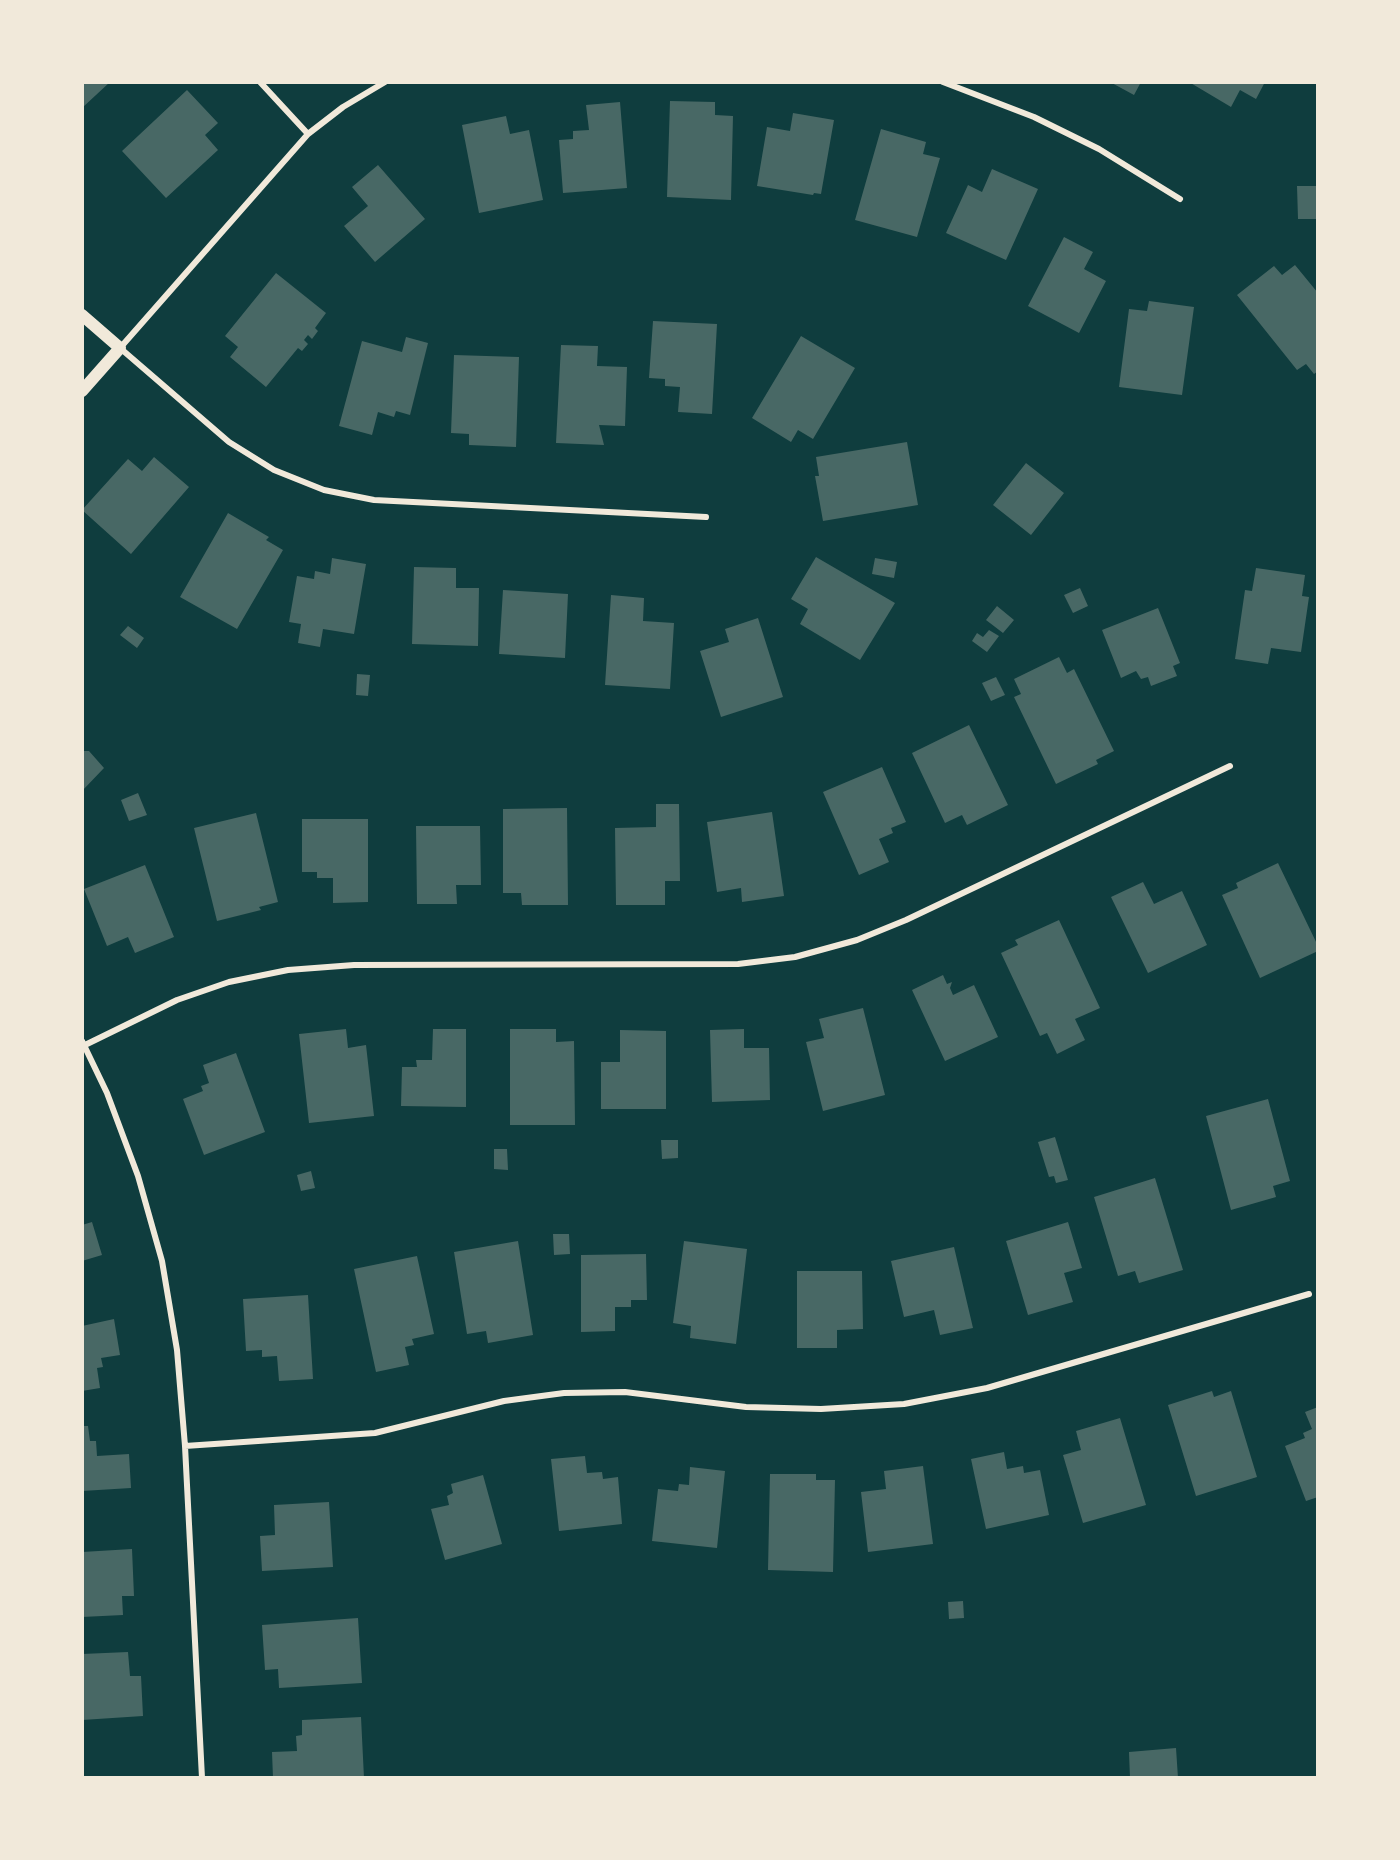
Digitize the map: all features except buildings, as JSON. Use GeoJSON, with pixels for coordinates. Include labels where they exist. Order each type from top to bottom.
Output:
{"type":"FeatureCollection","features":[{"type":"Feature","properties":{"kind":"main road"},"geometry":{"type":"LineString","coordinates":[[82,315],[120,348],[82,391]]}},
{"type":"Feature","properties":{"kind":"street"},"geometry":{"type":"LineString","coordinates":[[260,82],[308,135]]}},
{"type":"Feature","properties":{"kind":"street"},"geometry":{"type":"LineString","coordinates":[[386,82],[343,106],[308,135],[120,348],[229,442],[274,470],[324,490],[374,500],[706,517]]}},
{"type":"Feature","properties":{"kind":"street"},"geometry":{"type":"LineString","coordinates":[[943,82],[1034,117],[1099,149],[1180,199]]}},
{"type":"Feature","properties":{"kind":"street"},"geometry":{"type":"LineString","coordinates":[[202,1778],[177,1350],[162,1261],[138,1176],[107,1093],[84,1043],[177,1000],[229,982],[288,970],[354,965],[738,964],[795,957],[857,940],[906,920],[1230,766]]}},
{"type":"Feature","properties":{"kind":"street"},"geometry":{"type":"LineString","coordinates":[[184,1446],[375,1433],[504,1401],[564,1393],[625,1392],[746,1407],[821,1409],[904,1404],[987,1388],[1309,1294]]}}]}
